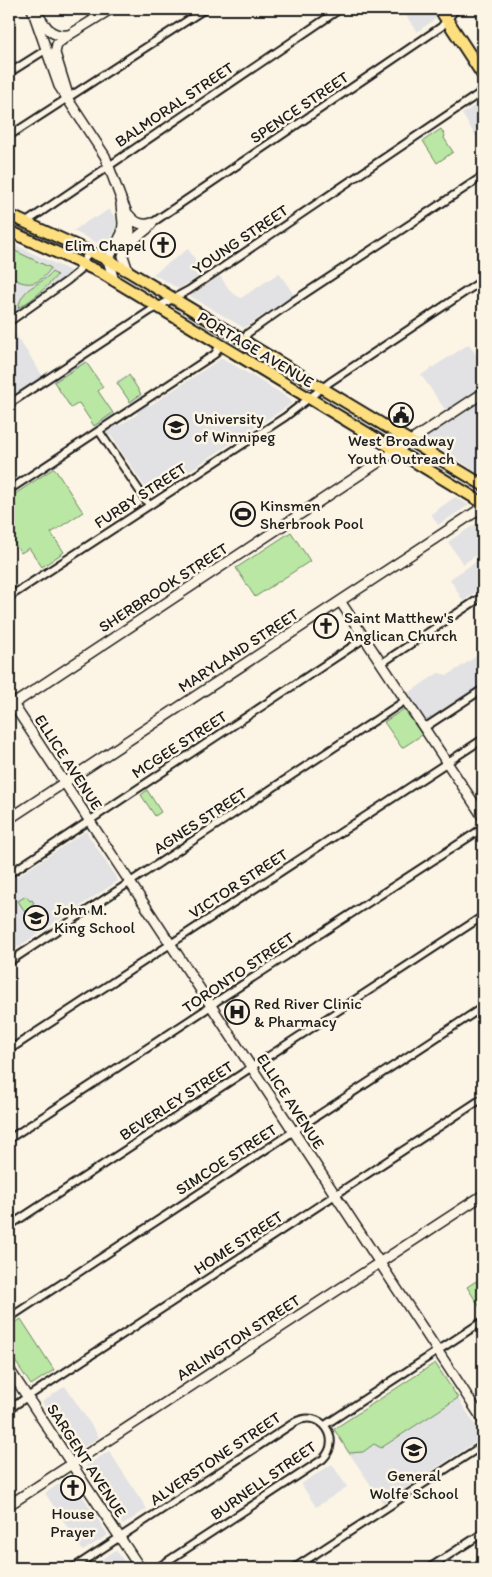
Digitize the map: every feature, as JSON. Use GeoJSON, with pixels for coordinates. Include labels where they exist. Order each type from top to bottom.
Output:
{"type":"FeatureCollection","features":[{"type":"Feature","properties":{"kind":"highway"},"geometry":{"type":"LineString","coordinates":[[440,9],[483,75]]}},
{"type":"Feature","properties":{"kind":"main road"},"geometry":{"type":"LineString","coordinates":[[32,9],[54,35],[69,35]]}},
{"type":"Feature","properties":{"kind":"main road"},"geometry":{"type":"LineString","coordinates":[[32,9],[59,86],[105,156],[128,215],[131,228],[123,256],[128,271]]}},
{"type":"Feature","properties":{"kind":"main road"},"geometry":{"type":"LineString","coordinates":[[68,98],[55,53],[57,44],[111,9]]}},
{"type":"Feature","properties":{"kind":"main road"},"geometry":{"type":"LineString","coordinates":[[114,281],[108,260],[122,232],[121,199]]}},
{"type":"Feature","properties":{"kind":"main road","name":"PORTAGE AVENUE"},"geometry":{"type":"LineString","coordinates":[[9,215],[128,271],[483,485]]}},
{"type":"Feature","properties":{"kind":"main road"},"geometry":{"type":"LineString","coordinates":[[128,215],[140,224],[152,223]]}},
{"type":"Feature","properties":{"kind":"main road"},"geometry":{"type":"LineString","coordinates":[[126,246],[152,223]]}},
{"type":"Feature","properties":{"kind":"main road","name":"PORTAGE AVENUE"},"geometry":{"type":"LineString","coordinates":[[9,231],[83,264],[114,281],[483,502]]}},
{"type":"Feature","properties":{"kind":"main road","name":"SHERBROOK STREET"},"geometry":{"type":"LineString","coordinates":[[10,703],[483,393]]}},
{"type":"Feature","properties":{"kind":"main road","name":"MARYLAND STREET"},"geometry":{"type":"LineString","coordinates":[[9,819],[483,507]]}},
{"type":"Feature","properties":{"kind":"main road"},"geometry":{"type":"LineString","coordinates":[[340,601],[483,817]]}},
{"type":"Feature","properties":{"kind":"main road","name":"ELLICE AVENUE"},"geometry":{"type":"LineString","coordinates":[[10,703],[130,882],[483,1420]]}},
{"type":"Feature","properties":{"kind":"main road","name":"ARLINGTON STREET"},"geometry":{"type":"LineString","coordinates":[[9,1505],[483,1195]]}},
{"type":"Feature","properties":{"kind":"main road","name":"SARGENT AVENUE"},"geometry":{"type":"LineString","coordinates":[[9,1369],[140,1568]]}},
{"type":"Feature","properties":{"kind":"street"},"geometry":{"type":"LineString","coordinates":[[88,9],[96,18]]}},
{"type":"Feature","properties":{"kind":"street"},"geometry":{"type":"LineString","coordinates":[[9,136],[205,9]]}},
{"type":"Feature","properties":{"kind":"street","name":"BALMORAL STREET"},"geometry":{"type":"LineString","coordinates":[[25,222],[340,9]]}},
{"type":"Feature","properties":{"kind":"street","name":"SPENCE STREET"},"geometry":{"type":"LineString","coordinates":[[152,223],[441,27],[456,9]]}},
{"type":"Feature","properties":{"kind":"street"},"geometry":{"type":"LineString","coordinates":[[9,73],[47,50]]}},
{"type":"Feature","properties":{"kind":"street","name":"YOUNG STREET"},"geometry":{"type":"LineString","coordinates":[[9,404],[62,370],[81,355],[174,299],[483,92]]}},
{"type":"Feature","properties":{"kind":"street"},"geometry":{"type":"LineString","coordinates":[[243,341],[248,333],[285,307],[483,176]]}},
{"type":"Feature","properties":{"kind":"street"},"geometry":{"type":"LineString","coordinates":[[9,322],[67,282],[78,272],[89,251]]}},
{"type":"Feature","properties":{"kind":"street","name":"FURBY STREET"},"geometry":{"type":"LineString","coordinates":[[9,596],[285,417],[322,388],[483,280]]}},
{"type":"Feature","properties":{"kind":"street"},"geometry":{"type":"LineString","coordinates":[[9,490],[215,354],[220,344]]}},
{"type":"Feature","properties":{"kind":"street"},"geometry":{"type":"LineString","coordinates":[[99,431],[149,506]]}},
{"type":"Feature","properties":{"kind":"street"},"geometry":{"type":"LineString","coordinates":[[382,663],[483,596]]}},
{"type":"Feature","properties":{"kind":"street","name":"MCGEE STREET"},"geometry":{"type":"LineString","coordinates":[[9,874],[365,638]]}},
{"type":"Feature","properties":{"kind":"street"},"geometry":{"type":"LineString","coordinates":[[424,728],[483,689]]}},
{"type":"Feature","properties":{"kind":"street","name":"AGNES STREET"},"geometry":{"type":"LineString","coordinates":[[9,962],[406,700]]}},
{"type":"Feature","properties":{"kind":"street","name":"VICTOR STREET"},"geometry":{"type":"LineString","coordinates":[[9,1050],[483,738]]}},
{"type":"Feature","properties":{"kind":"street","name":"TORONTO STREET"},"geometry":{"type":"LineString","coordinates":[[9,1139],[483,828]]}},
{"type":"Feature","properties":{"kind":"street","name":"BEVERLEY STREET"},"geometry":{"type":"LineString","coordinates":[[9,1226],[483,916]]}},
{"type":"Feature","properties":{"kind":"street","name":"SIMCOE STREET"},"geometry":{"type":"LineString","coordinates":[[9,1318],[483,1007]]}},
{"type":"Feature","properties":{"kind":"street","name":"HOME STREET"},"geometry":{"type":"LineString","coordinates":[[9,1409],[483,1098]]}},
{"type":"Feature","properties":{"kind":"street","name":"BURNELL STREET"},"geometry":{"type":"LineString","coordinates":[[157,1568],[323,1459],[328,1453],[331,1444],[325,1425],[483,1321]]}},
{"type":"Feature","properties":{"kind":"street","name":"ALVERSTONE STREET"},"geometry":{"type":"LineString","coordinates":[[73,1568],[295,1422],[310,1418],[325,1425]]}},
{"type":"Feature","properties":{"kind":"street"},"geometry":{"type":"LineString","coordinates":[[294,1568],[483,1445]]}},
{"type":"Feature","properties":{"kind":"street"},"geometry":{"type":"LineString","coordinates":[[429,1568],[483,1533]]}},
{"type":"Feature","properties":{"kind":"shaded area"},"geometry":{"type":"Polygon","coordinates":[[[413,9],[431,9],[437,18],[417,32],[405,14],[413,9]]]}},
{"type":"Feature","properties":{"kind":"shaded area"},"geometry":{"type":"Polygon","coordinates":[[[483,100],[483,134],[477,138],[462,114],[483,100]]]}},
{"type":"Feature","properties":{"kind":"shaded area"},"geometry":{"type":"Polygon","coordinates":[[[109,209],[116,219],[117,223],[115,225],[117,228],[114,230],[116,233],[111,236],[113,238],[102,245],[73,231],[94,217],[96,218],[109,209]]]}},
{"type":"Feature","properties":{"kind":"shaded area"},"geometry":{"type":"Polygon","coordinates":[[[9,242],[75,273],[9,317],[9,242]]]}},
{"type":"Feature","properties":{"kind":"shaded area"},"geometry":{"type":"Polygon","coordinates":[[[188,249],[204,273],[179,289],[153,274],[188,249]]]}},
{"type":"Feature","properties":{"kind":"shaded area"},"geometry":{"type":"Polygon","coordinates":[[[279,273],[294,295],[244,328],[190,296],[220,276],[231,292],[241,298],[279,273]]]}},
{"type":"Feature","properties":{"kind":"shaded area"},"geometry":{"type":"Polygon","coordinates":[[[9,324],[44,378],[9,401],[9,324]]]}},
{"type":"Feature","properties":{"kind":"shaded area"},"geometry":{"type":"Polygon","coordinates":[[[469,344],[483,365],[483,476],[419,435],[449,415],[421,375],[469,344]]]}},
{"type":"Feature","properties":{"kind":"shaded area","name":"University of Winnipeg"},"geometry":{"type":"Polygon","coordinates":[[[222,358],[291,399],[291,404],[151,496],[111,436],[99,431],[79,403],[71,408],[53,380],[84,360],[103,387],[98,391],[120,425],[138,414],[116,381],[128,374],[149,406],[222,358]]]}},
{"type":"Feature","properties":{"kind":"shaded area"},"geometry":{"type":"Polygon","coordinates":[[[455,497],[469,505],[438,525],[431,514],[455,497]]]}},
{"type":"Feature","properties":{"kind":"shaded area"},"geometry":{"type":"Polygon","coordinates":[[[483,519],[483,551],[463,564],[448,542],[483,519]]]}},
{"type":"Feature","properties":{"kind":"shaded area"},"geometry":{"type":"Polygon","coordinates":[[[483,557],[483,587],[463,601],[450,579],[483,557]]]}},
{"type":"Feature","properties":{"kind":"shaded area"},"geometry":{"type":"Polygon","coordinates":[[[483,652],[483,685],[426,723],[407,694],[438,673],[448,675],[483,652]]]}},
{"type":"Feature","properties":{"kind":"shaded area","name":"John M. King School"},"geometry":{"type":"Polygon","coordinates":[[[86,831],[118,881],[9,953],[9,882],[86,831]]]}},
{"type":"Feature","properties":{"kind":"shaded area"},"geometry":{"type":"Polygon","coordinates":[[[65,1386],[99,1437],[76,1452],[74,1452],[42,1402],[65,1386]]]}},
{"type":"Feature","properties":{"kind":"shaded area","name":"General Wolfe School"},"geometry":{"type":"Polygon","coordinates":[[[458,1398],[483,1437],[383,1503],[349,1453],[363,1452],[374,1444],[382,1448],[458,1398]]]}},
{"type":"Feature","properties":{"kind":"shaded area"},"geometry":{"type":"Polygon","coordinates":[[[109,1451],[147,1509],[123,1525],[85,1468],[109,1451]]]}},
{"type":"Feature","properties":{"kind":"shaded area"},"geometry":{"type":"Polygon","coordinates":[[[332,1464],[347,1487],[316,1507],[301,1484],[332,1464]]]}},
{"type":"Feature","properties":{"kind":"shaded area"},"geometry":{"type":"Polygon","coordinates":[[[70,1477],[108,1535],[83,1551],[45,1493],[70,1477]]]}},
{"type":"Feature","properties":{"kind":"shaded area"},"geometry":{"type":"Polygon","coordinates":[[[116,1550],[129,1568],[101,1568],[97,1562],[116,1550]]]}},
{"type":"Feature","properties":{"kind":"green space"},"geometry":{"type":"Polygon","coordinates":[[[441,129],[445,136],[444,138],[453,152],[437,163],[423,141],[441,129]]]}},
{"type":"Feature","properties":{"kind":"green space"},"geometry":{"type":"Polygon","coordinates":[[[9,248],[51,268],[37,282],[23,283],[18,281],[9,276],[9,248]]]}},
{"type":"Feature","properties":{"kind":"green space"},"geometry":{"type":"Polygon","coordinates":[[[52,272],[57,275],[48,285],[18,308],[24,294],[52,272]]]}},
{"type":"Feature","properties":{"kind":"green space"},"geometry":{"type":"Polygon","coordinates":[[[86,362],[103,387],[98,391],[113,413],[94,426],[79,403],[71,408],[54,382],[86,362]]]}},
{"type":"Feature","properties":{"kind":"green space"},"geometry":{"type":"Polygon","coordinates":[[[129,375],[141,394],[130,402],[117,383],[129,375]]]}},
{"type":"Feature","properties":{"kind":"green space"},"geometry":{"type":"Polygon","coordinates":[[[54,468],[83,512],[51,533],[64,552],[42,567],[29,548],[21,553],[9,535],[9,498],[54,468]]]}},
{"type":"Feature","properties":{"kind":"green space"},"geometry":{"type":"Polygon","coordinates":[[[291,532],[310,561],[255,597],[236,568],[291,532]]]}},
{"type":"Feature","properties":{"kind":"green space"},"geometry":{"type":"Polygon","coordinates":[[[404,709],[422,735],[402,748],[384,722],[404,709]]]}},
{"type":"Feature","properties":{"kind":"green space"},"geometry":{"type":"Polygon","coordinates":[[[147,790],[161,812],[155,816],[141,795],[147,790]]]}},
{"type":"Feature","properties":{"kind":"green space"},"geometry":{"type":"Polygon","coordinates":[[[26,896],[34,903],[30,906],[32,916],[29,918],[18,901],[26,896]]]}},
{"type":"Feature","properties":{"kind":"green space"},"geometry":{"type":"Polygon","coordinates":[[[476,1281],[483,1293],[483,1308],[481,1309],[467,1287],[476,1281]]]}},
{"type":"Feature","properties":{"kind":"green space"},"geometry":{"type":"Polygon","coordinates":[[[21,1319],[54,1370],[31,1385],[9,1352],[9,1327],[21,1319]]]}},
{"type":"Feature","properties":{"kind":"green space"},"geometry":{"type":"Polygon","coordinates":[[[435,1363],[458,1398],[381,1448],[374,1444],[363,1452],[349,1453],[334,1429],[435,1363]]]}},
{"type":"Feature","properties":{"kind":"place","name":"Elim Chapel"},"geometry":{"type":"Point","coordinates":[163,245]}},
{"type":"Feature","properties":{"kind":"place","name":"West Broadway Youth Outreach"},"geometry":{"type":"Point","coordinates":[401,415]}},
{"type":"Feature","properties":{"kind":"place","name":"University of Winnipeg"},"geometry":{"type":"Point","coordinates":[176,427]}},
{"type":"Feature","properties":{"kind":"place","name":"Kinsmen Sherbrook Pool"},"geometry":{"type":"Point","coordinates":[243,514]}},
{"type":"Feature","properties":{"kind":"place","name":"Saint Matthew's Anglican Church"},"geometry":{"type":"Point","coordinates":[326,626]}},
{"type":"Feature","properties":{"kind":"place","name":"John M. King School"},"geometry":{"type":"Point","coordinates":[36,918]}},
{"type":"Feature","properties":{"kind":"place","name":"Red River Clinic & Pharmacy"},"geometry":{"type":"Point","coordinates":[237,1012]}},
{"type":"Feature","properties":{"kind":"place","name":"General Wolfe School"},"geometry":{"type":"Point","coordinates":[414,1450]}},
{"type":"Feature","properties":{"kind":"place","name":"House Prayer"},"geometry":{"type":"Point","coordinates":[73,1488]}}]}
